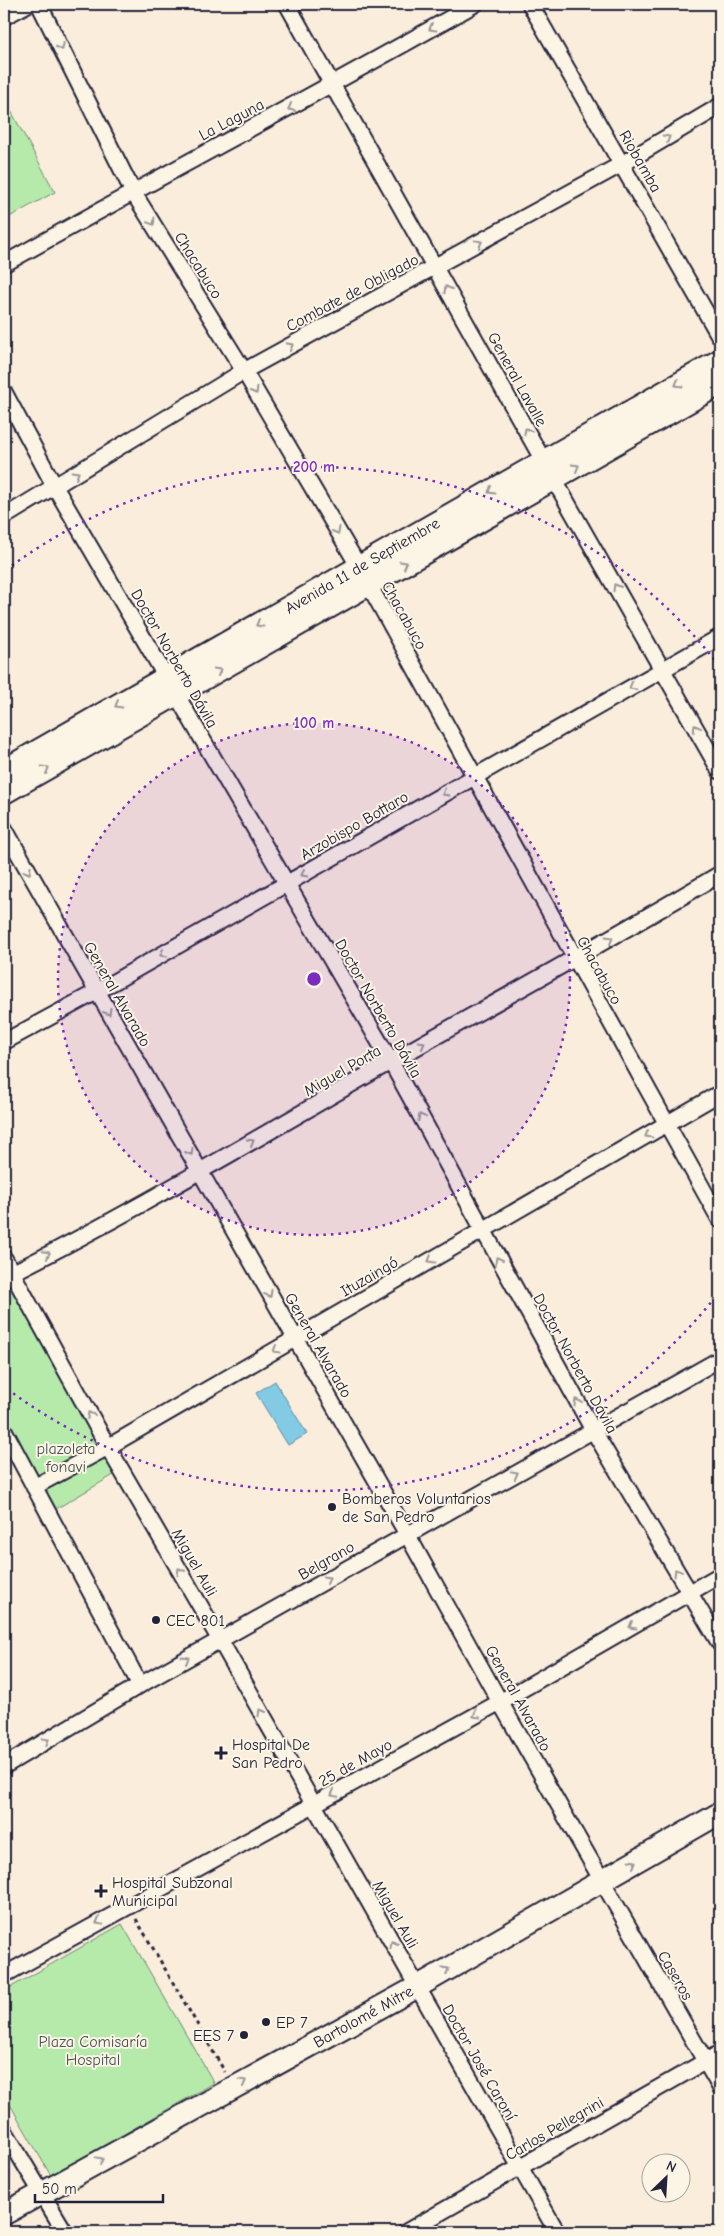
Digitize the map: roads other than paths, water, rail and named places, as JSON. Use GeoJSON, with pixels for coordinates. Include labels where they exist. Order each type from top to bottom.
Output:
{"type":"FeatureCollection","features":[{"type":"Feature","properties":{"kind":"main road","name":"Avenida 11 de Septiembre"},"geometry":{"type":"LineString","coordinates":[[4,793],[171,686],[549,470],[720,360]]}},
{"type":"Feature","properties":{"kind":"main road","name":"Avenida 11 de Septiembre"},"geometry":{"type":"LineString","coordinates":[[549,470],[720,384]]}},
{"type":"Feature","properties":{"kind":"main road","name":"Avenida 11 de Septiembre"},"geometry":{"type":"LineString","coordinates":[[4,770],[171,686]]}},
{"type":"Feature","properties":{"kind":"main road","name":"Bartolomé Mitre"},"geometry":{"type":"LineString","coordinates":[[4,2214],[417,1987],[720,1812]]}},
{"type":"Feature","properties":{"kind":"street"},"geometry":{"type":"LineString","coordinates":[[4,18],[28,4]]}},
{"type":"Feature","properties":{"kind":"street","name":"Chacabuco"},"geometry":{"type":"LineString","coordinates":[[39,4],[133,192],[244,371],[364,576],[574,960],[720,1220]]}},
{"type":"Feature","properties":{"kind":"street","name":"General Lavalle"},"geometry":{"type":"LineString","coordinates":[[287,4],[720,771]]}},
{"type":"Feature","properties":{"kind":"street","name":"La Laguna"},"geometry":{"type":"LineString","coordinates":[[4,264],[133,192],[333,85],[474,4]]}},
{"type":"Feature","properties":{"kind":"street","name":"Riobamba"},"geometry":{"type":"LineString","coordinates":[[530,4],[720,337]]}},
{"type":"Feature","properties":{"kind":"street","name":"Combate de Obligado"},"geometry":{"type":"LineString","coordinates":[[4,517],[244,371],[622,164],[720,106]]}},
{"type":"Feature","properties":{"kind":"street","name":"Doctor Norberto Dávila"},"geometry":{"type":"LineString","coordinates":[[4,392],[55,487],[391,1062],[482,1231],[593,1430],[720,1644]]}},
{"type":"Feature","properties":{"kind":"street","name":"Arzobispo Bottaro"},"geometry":{"type":"LineString","coordinates":[[4,1042],[287,884],[720,637]]}},
{"type":"Feature","properties":{"kind":"street","name":"General Alvarado"},"geometry":{"type":"LineString","coordinates":[[4,828],[96,992],[201,1171],[602,1880]]}},
{"type":"Feature","properties":{"kind":"street","name":"Miguel Porta"},"geometry":{"type":"LineString","coordinates":[[8,1275],[201,1171],[574,960],[720,874]]}},
{"type":"Feature","properties":{"kind":"street","name":"Ituzaingó"},"geometry":{"type":"LineString","coordinates":[[34,1487],[295,1340],[720,1093]]}},
{"type":"Feature","properties":{"kind":"street","name":"Miguel Auli"},"geometry":{"type":"LineString","coordinates":[[4,1258],[8,1275],[220,1640],[417,1987]]}},
{"type":"Feature","properties":{"kind":"street","name":"Belgrano"},"geometry":{"type":"LineString","coordinates":[[4,1766],[140,1685],[720,1359]]}},
{"type":"Feature","properties":{"kind":"street"},"geometry":{"type":"LineString","coordinates":[[4,1430],[140,1685]]}},
{"type":"Feature","properties":{"kind":"street","name":"25 de Mayo"},"geometry":{"type":"LineString","coordinates":[[4,1975],[500,1702],[720,1575]]}},
{"type":"Feature","properties":{"kind":"street","name":"Caseros"},"geometry":{"type":"LineString","coordinates":[[602,1880],[720,2087]]}},
{"type":"Feature","properties":{"kind":"street","name":"Doctor José Caroní"},"geometry":{"type":"LineString","coordinates":[[417,1987],[557,2232]]}},
{"type":"Feature","properties":{"kind":"street","name":"Carlos Pellegrini"},"geometry":{"type":"LineString","coordinates":[[406,2232],[720,2053]]}},
{"type":"Feature","properties":{"kind":"street"},"geometry":{"type":"LineString","coordinates":[[4,2130],[65,2232]]}},
{"type":"Feature","properties":{"kind":"water"},"geometry":{"type":"Polygon","coordinates":[[[275,1381],[307,1434],[288,1445],[256,1393],[275,1381]]]}},
{"type":"Feature","properties":{"kind":"place","name":"Bomberos Voluntarios de San Pedro"},"geometry":{"type":"Point","coordinates":[332,1507]}},
{"type":"Feature","properties":{"kind":"place","name":"CEC 801"},"geometry":{"type":"Point","coordinates":[156,1620]}},
{"type":"Feature","properties":{"kind":"place","name":"Hospital De San Pedro"},"geometry":{"type":"Point","coordinates":[221,1753]}},
{"type":"Feature","properties":{"kind":"place","name":"Hospital Subzonal Municipal"},"geometry":{"type":"Point","coordinates":[101,1891]}},
{"type":"Feature","properties":{"kind":"place","name":"EP 7"},"geometry":{"type":"Point","coordinates":[266,2022]}},
{"type":"Feature","properties":{"kind":"place","name":"EES 7"},"geometry":{"type":"Point","coordinates":[244,2035]}},
{"type":"Feature","properties":{"kind":"park label","name":"plazoleta fonavi"},"geometry":{"type":"Point","coordinates":[66,1457]}},
{"type":"Feature","properties":{"kind":"park label","name":"Plaza Comisaría Hospital"},"geometry":{"type":"Point","coordinates":[93,2050]}}]}
